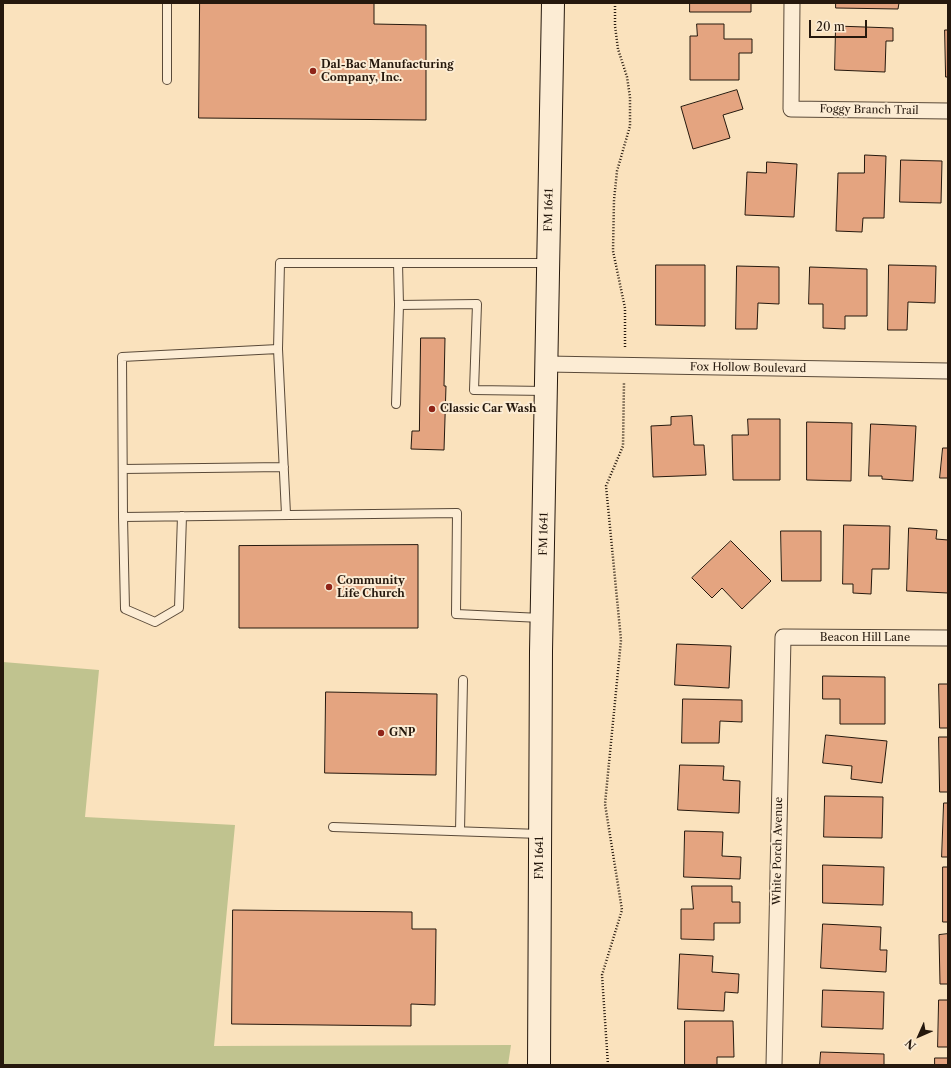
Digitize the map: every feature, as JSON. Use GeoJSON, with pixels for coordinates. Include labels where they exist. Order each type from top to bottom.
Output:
{"type":"FeatureCollection","features":[{"type":"Feature","properties":{"kind":"main road","name":"FM 1641"},"geometry":{"type":"LineString","coordinates":[[539,1065],[542,618],[554,3]]}},
{"type":"Feature","properties":{"kind":"street","name":"Foggy Branch Trail"},"geometry":{"type":"LineString","coordinates":[[792,3],[790,109],[948,111]]}},
{"type":"Feature","properties":{"kind":"street","name":"Fox Hollow Boulevard"},"geometry":{"type":"LineString","coordinates":[[548,364],[948,372]]}},
{"type":"Feature","properties":{"kind":"street","name":"Beacon Hill Lane"},"geometry":{"type":"LineString","coordinates":[[783,637],[948,638]]}},
{"type":"Feature","properties":{"kind":"street","name":"White Porch Avenue"},"geometry":{"type":"LineString","coordinates":[[774,1065],[783,637]]}},
{"type":"Feature","properties":{"kind":"lane"},"geometry":{"type":"LineString","coordinates":[[167,3],[167,80]]}},
{"type":"Feature","properties":{"kind":"lane"},"geometry":{"type":"LineString","coordinates":[[286,514],[278,349],[280,263],[548,263]]}},
{"type":"Feature","properties":{"kind":"lane"},"geometry":{"type":"LineString","coordinates":[[396,404],[399,305],[398,263]]}},
{"type":"Feature","properties":{"kind":"lane"},"geometry":{"type":"LineString","coordinates":[[399,305],[477,304],[474,390],[547,391]]}},
{"type":"Feature","properties":{"kind":"lane"},"geometry":{"type":"LineString","coordinates":[[182,516],[179,608],[155,622],[125,609],[122,357],[278,349]]}},
{"type":"Feature","properties":{"kind":"lane"},"geometry":{"type":"LineString","coordinates":[[123,469],[284,466]]}},
{"type":"Feature","properties":{"kind":"lane"},"geometry":{"type":"LineString","coordinates":[[123,517],[457,513],[456,614],[542,618]]}},
{"type":"Feature","properties":{"kind":"lane"},"geometry":{"type":"LineString","coordinates":[[460,831],[463,680]]}},
{"type":"Feature","properties":{"kind":"lane"},"geometry":{"type":"LineString","coordinates":[[333,827],[540,834]]}},
{"type":"Feature","properties":{"kind":"path"},"geometry":{"type":"LineString","coordinates":[[608,1065],[602,975],[622,910],[605,804],[621,640],[606,486],[623,446],[625,308],[613,251],[614,200],[617,171],[630,126],[630,97],[627,77],[618,49],[615,26],[615,3]]}},
{"type":"Feature","properties":{"kind":"green space"},"geometry":{"type":"Polygon","coordinates":[[[3,662],[99,670],[85,817],[235,825],[214,1046],[511,1045],[508,1065],[3,1065],[3,662]]]}},
{"type":"Feature","properties":{"kind":"building","name":"Dal-Bac Manufacturing Company, Inc."},"geometry":{"type":"Polygon","coordinates":[[[200,3],[374,3],[374,24],[426,25],[426,120],[199,118],[200,3]]]}},
{"type":"Feature","properties":{"kind":"building"},"geometry":{"type":"Polygon","coordinates":[[[690,3],[751,3],[751,12],[690,12],[690,3]]]}},
{"type":"Feature","properties":{"kind":"building"},"geometry":{"type":"Polygon","coordinates":[[[836,3],[899,3],[898,9],[836,8],[836,3]]]}},
{"type":"Feature","properties":{"kind":"building"},"geometry":{"type":"Polygon","coordinates":[[[697,24],[724,24],[724,39],[752,39],[752,53],[739,53],[739,80],[690,80],[690,36],[697,36],[697,24]]]}},
{"type":"Feature","properties":{"kind":"building"},"geometry":{"type":"Polygon","coordinates":[[[836,26],[893,28],[893,41],[886,41],[885,72],[835,70],[836,26]]]}},
{"type":"Feature","properties":{"kind":"building"},"geometry":{"type":"Polygon","coordinates":[[[945,30],[948,30],[948,77],[946,77],[945,30]]]}},
{"type":"Feature","properties":{"kind":"building"},"geometry":{"type":"Polygon","coordinates":[[[737,90],[743,109],[723,115],[730,138],[693,149],[681,107],[737,90]]]}},
{"type":"Feature","properties":{"kind":"building"},"geometry":{"type":"Polygon","coordinates":[[[865,155],[886,156],[884,218],[863,218],[862,232],[836,231],[838,173],[864,173],[865,155]]]}},
{"type":"Feature","properties":{"kind":"building"},"geometry":{"type":"Polygon","coordinates":[[[901,160],[942,161],[941,203],[900,202],[901,160]]]}},
{"type":"Feature","properties":{"kind":"building"},"geometry":{"type":"Polygon","coordinates":[[[767,162],[797,164],[794,217],[745,215],[747,172],[766,173],[767,162]]]}},
{"type":"Feature","properties":{"kind":"building"},"geometry":{"type":"Polygon","coordinates":[[[656,265],[705,265],[705,326],[656,325],[656,265]]]}},
{"type":"Feature","properties":{"kind":"building"},"geometry":{"type":"Polygon","coordinates":[[[889,265],[936,266],[935,303],[908,302],[907,330],[888,330],[889,265]]]}},
{"type":"Feature","properties":{"kind":"building"},"geometry":{"type":"Polygon","coordinates":[[[737,266],[779,267],[779,304],[758,303],[757,329],[736,329],[737,266]]]}},
{"type":"Feature","properties":{"kind":"building"},"geometry":{"type":"Polygon","coordinates":[[[810,267],[867,269],[867,316],[845,316],[845,329],[823,328],[823,304],[809,304],[810,267]]]}},
{"type":"Feature","properties":{"kind":"building","name":"Classic Car Wash"},"geometry":{"type":"Polygon","coordinates":[[[421,338],[445,338],[444,386],[446,386],[444,450],[411,449],[412,431],[419,431],[421,338]]]}},
{"type":"Feature","properties":{"kind":"building"},"geometry":{"type":"Polygon","coordinates":[[[692,416],[694,445],[704,445],[706,475],[653,477],[651,426],[671,425],[671,417],[692,416]]]}},
{"type":"Feature","properties":{"kind":"building"},"geometry":{"type":"Polygon","coordinates":[[[748,419],[780,419],[780,480],[733,480],[732,435],[748,435],[748,419]]]}},
{"type":"Feature","properties":{"kind":"building"},"geometry":{"type":"Polygon","coordinates":[[[807,422],[852,423],[851,481],[807,480],[807,422]]]}},
{"type":"Feature","properties":{"kind":"building"},"geometry":{"type":"Polygon","coordinates":[[[871,424],[916,426],[913,481],[882,479],[882,476],[869,476],[871,424]]]}},
{"type":"Feature","properties":{"kind":"building"},"geometry":{"type":"Polygon","coordinates":[[[943,448],[948,448],[948,478],[940,478],[943,448]]]}},
{"type":"Feature","properties":{"kind":"building"},"geometry":{"type":"Polygon","coordinates":[[[844,525],[890,526],[889,569],[872,569],[871,594],[853,593],[853,584],[843,584],[844,525]]]}},
{"type":"Feature","properties":{"kind":"building"},"geometry":{"type":"Polygon","coordinates":[[[909,528],[937,530],[936,539],[948,540],[948,593],[907,591],[909,528]]]}},
{"type":"Feature","properties":{"kind":"building"},"geometry":{"type":"Polygon","coordinates":[[[781,531],[821,531],[821,581],[782,581],[781,531]]]}},
{"type":"Feature","properties":{"kind":"building"},"geometry":{"type":"Polygon","coordinates":[[[731,541],[771,581],[742,609],[722,588],[712,598],[692,578],[731,541]]]}},
{"type":"Feature","properties":{"kind":"building","name":"Community Life Church"},"geometry":{"type":"Polygon","coordinates":[[[418,545],[418,628],[239,628],[239,546],[418,545]]]}},
{"type":"Feature","properties":{"kind":"building"},"geometry":{"type":"Polygon","coordinates":[[[677,644],[731,646],[729,688],[675,685],[677,644]]]}},
{"type":"Feature","properties":{"kind":"building"},"geometry":{"type":"Polygon","coordinates":[[[823,676],[885,677],[885,724],[840,724],[840,699],[823,699],[823,676]]]}},
{"type":"Feature","properties":{"kind":"building"},"geometry":{"type":"Polygon","coordinates":[[[939,684],[948,684],[948,728],[940,728],[939,684]]]}},
{"type":"Feature","properties":{"kind":"building","name":"GNP"},"geometry":{"type":"Polygon","coordinates":[[[326,692],[437,694],[436,775],[325,773],[326,692]]]}},
{"type":"Feature","properties":{"kind":"building"},"geometry":{"type":"Polygon","coordinates":[[[683,699],[742,700],[742,722],[720,721],[719,743],[682,743],[683,699]]]}},
{"type":"Feature","properties":{"kind":"building"},"geometry":{"type":"Polygon","coordinates":[[[826,735],[887,741],[882,783],[851,779],[852,766],[823,763],[826,735]]]}},
{"type":"Feature","properties":{"kind":"building"},"geometry":{"type":"Polygon","coordinates":[[[939,737],[948,737],[948,792],[940,792],[939,737]]]}},
{"type":"Feature","properties":{"kind":"building"},"geometry":{"type":"Polygon","coordinates":[[[680,765],[724,766],[723,780],[740,781],[739,813],[678,810],[680,765]]]}},
{"type":"Feature","properties":{"kind":"building"},"geometry":{"type":"Polygon","coordinates":[[[825,796],[883,797],[882,838],[824,837],[825,796]]]}},
{"type":"Feature","properties":{"kind":"building"},"geometry":{"type":"Polygon","coordinates":[[[944,803],[948,803],[948,857],[942,857],[944,803]]]}},
{"type":"Feature","properties":{"kind":"building"},"geometry":{"type":"Polygon","coordinates":[[[685,831],[723,832],[722,856],[741,857],[740,879],[684,877],[685,831]]]}},
{"type":"Feature","properties":{"kind":"building"},"geometry":{"type":"Polygon","coordinates":[[[823,865],[884,867],[883,905],[823,903],[823,865]]]}},
{"type":"Feature","properties":{"kind":"building"},"geometry":{"type":"Polygon","coordinates":[[[943,867],[948,867],[948,922],[943,922],[943,867]]]}},
{"type":"Feature","properties":{"kind":"building"},"geometry":{"type":"Polygon","coordinates":[[[692,886],[732,886],[732,902],[740,902],[740,923],[714,923],[714,940],[681,939],[681,909],[693,909],[692,886]]]}},
{"type":"Feature","properties":{"kind":"building"},"geometry":{"type":"Polygon","coordinates":[[[233,910],[412,912],[412,929],[436,929],[435,1005],[411,1004],[411,1026],[232,1024],[233,910]]]}},
{"type":"Feature","properties":{"kind":"building"},"geometry":{"type":"Polygon","coordinates":[[[823,924],[881,927],[880,950],[887,950],[886,972],[821,968],[823,924]]]}},
{"type":"Feature","properties":{"kind":"building"},"geometry":{"type":"Polygon","coordinates":[[[948,934],[948,984],[940,984],[939,935],[948,934]]]}},
{"type":"Feature","properties":{"kind":"building"},"geometry":{"type":"Polygon","coordinates":[[[680,954],[713,956],[712,972],[739,974],[738,993],[725,992],[724,1011],[678,1009],[680,954]]]}},
{"type":"Feature","properties":{"kind":"building"},"geometry":{"type":"Polygon","coordinates":[[[823,990],[884,992],[883,1029],[822,1027],[823,990]]]}},
{"type":"Feature","properties":{"kind":"building"},"geometry":{"type":"Polygon","coordinates":[[[939,1000],[948,1000],[948,1047],[938,1047],[939,1000]]]}},
{"type":"Feature","properties":{"kind":"building"},"geometry":{"type":"Polygon","coordinates":[[[685,1021],[733,1021],[734,1057],[717,1057],[717,1065],[685,1065],[685,1021]]]}},
{"type":"Feature","properties":{"kind":"building"},"geometry":{"type":"Polygon","coordinates":[[[821,1052],[884,1054],[884,1065],[820,1065],[821,1052]]]}},
{"type":"Feature","properties":{"kind":"building"},"geometry":{"type":"Polygon","coordinates":[[[935,1058],[948,1058],[948,1065],[935,1065],[935,1058]]]}},
{"type":"Feature","properties":{"kind":"place","name":"Dal-Bac Manufacturing Company, Inc."},"geometry":{"type":"Point","coordinates":[313,71]}},
{"type":"Feature","properties":{"kind":"place","name":"Classic Car Wash"},"geometry":{"type":"Point","coordinates":[432,409]}},
{"type":"Feature","properties":{"kind":"place","name":"Community Life Church"},"geometry":{"type":"Point","coordinates":[329,587]}},
{"type":"Feature","properties":{"kind":"place","name":"GNP"},"geometry":{"type":"Point","coordinates":[381,733]}}]}
